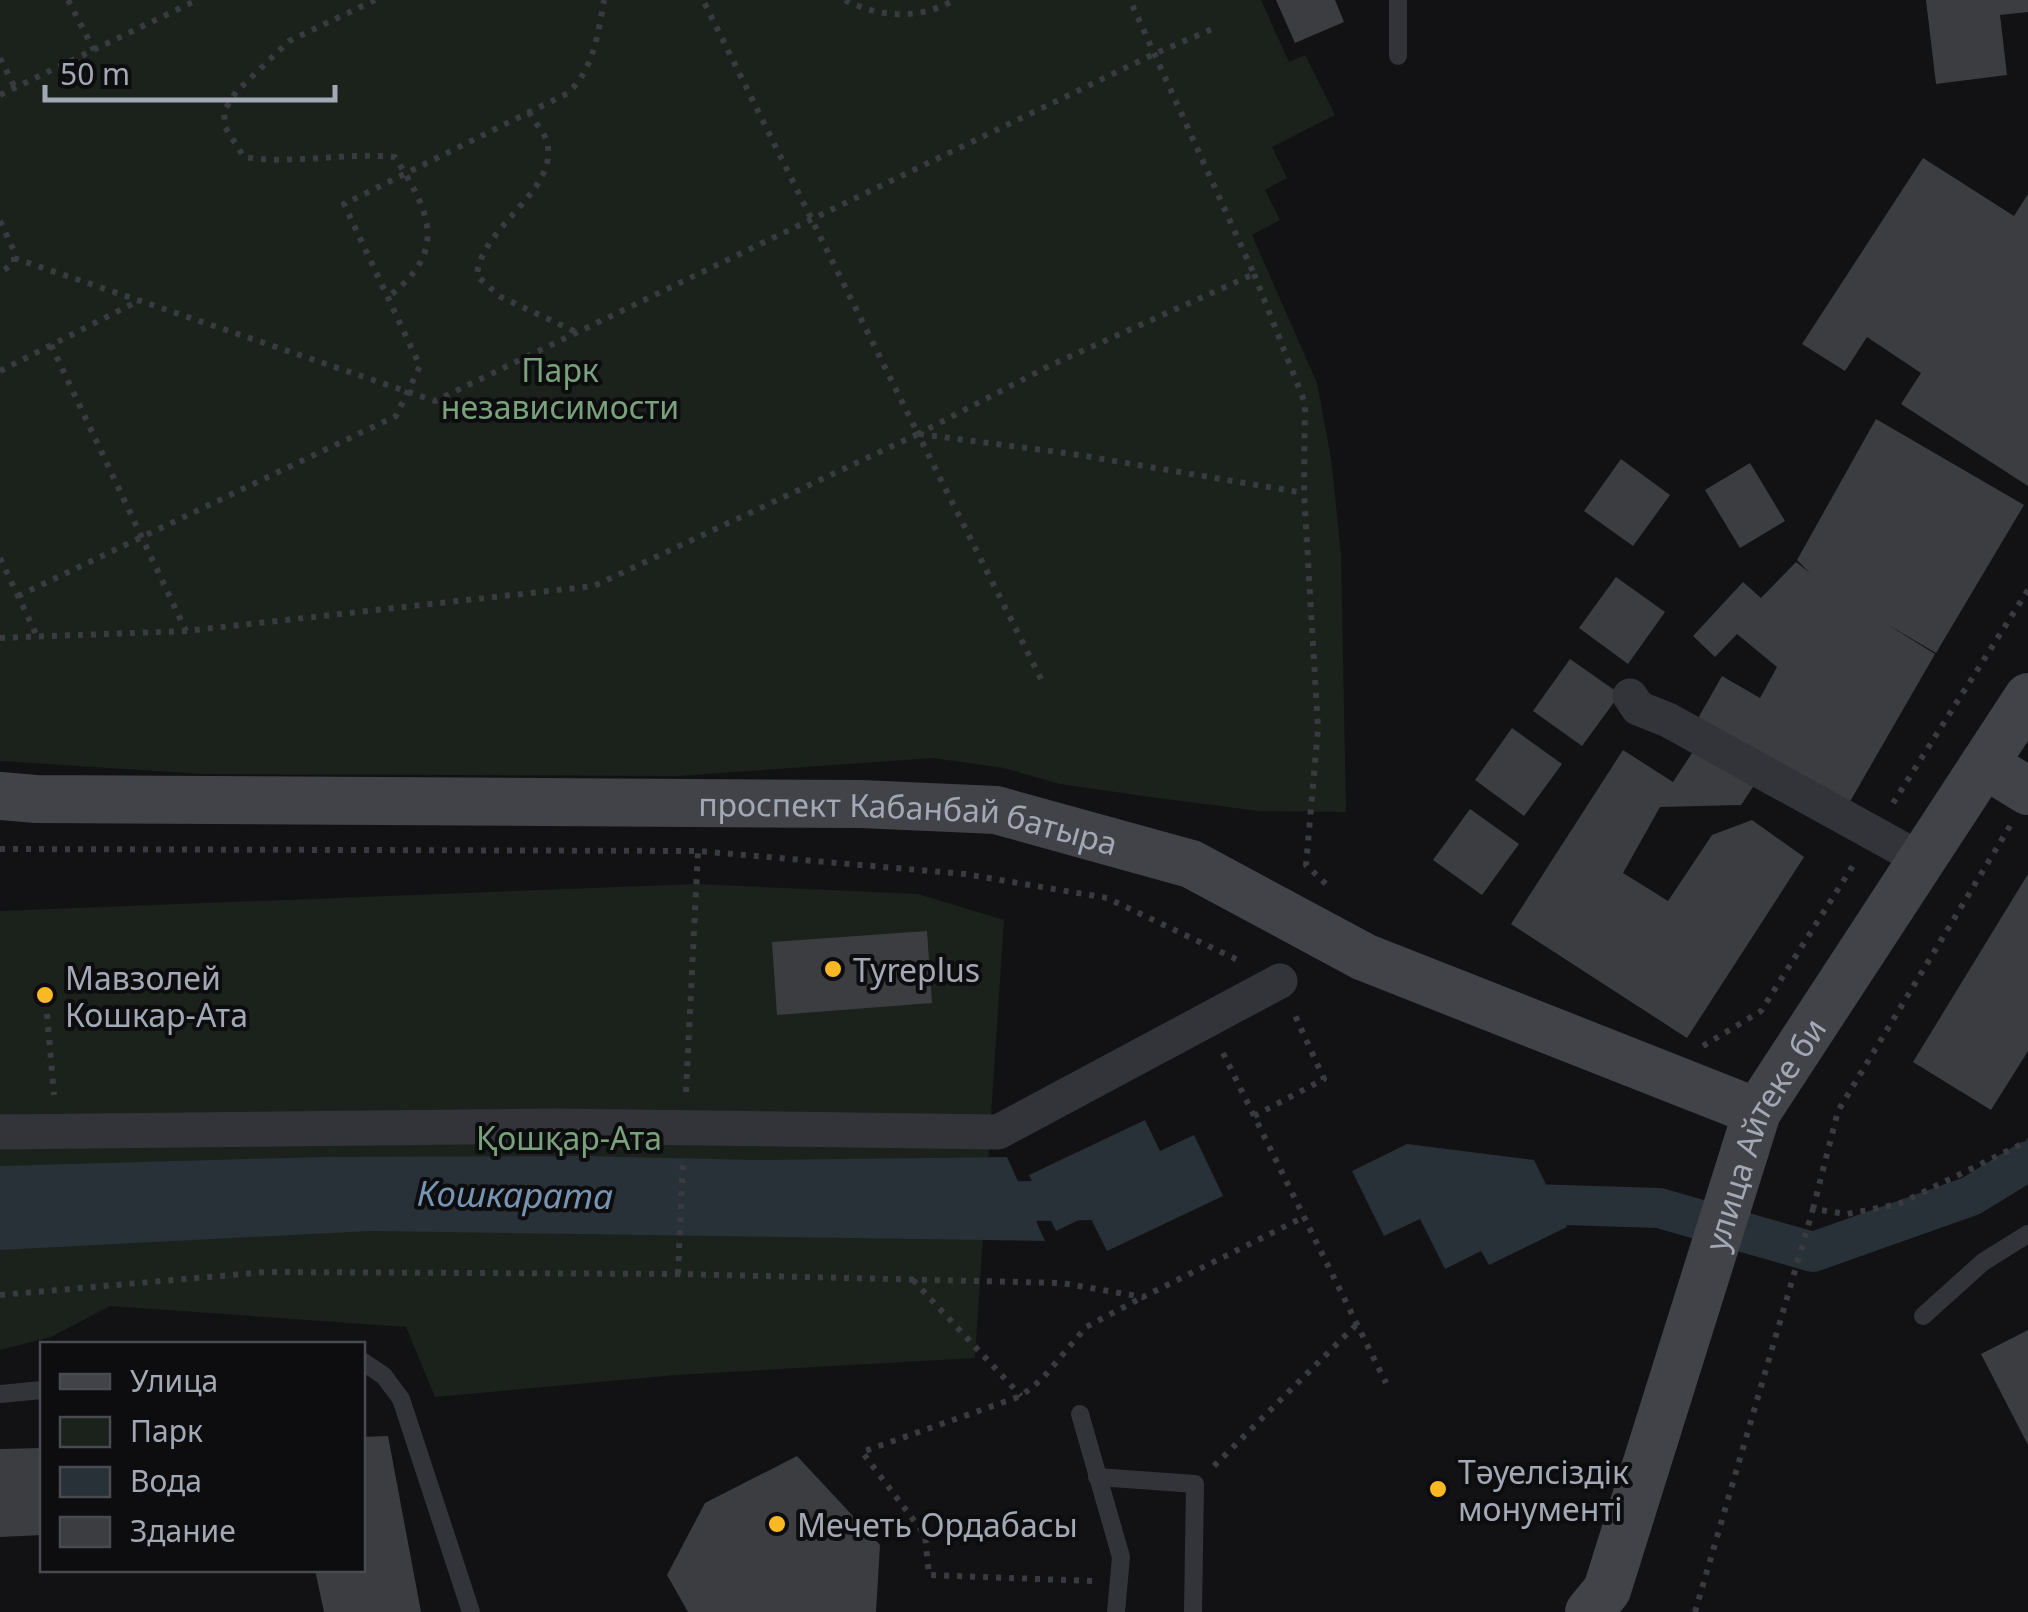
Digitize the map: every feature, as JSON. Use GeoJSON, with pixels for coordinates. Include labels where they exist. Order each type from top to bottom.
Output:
{"type":"FeatureCollection","features":[{"type":"Feature","properties":{"kind":"street"},"geometry":{"type":"LineString","coordinates":[[1630,696],[1638,708],[1668,720],[1922,860]]}},
{"type":"Feature","properties":{"kind":"street","name":"улица Айтеке би"},"geometry":{"type":"LineString","coordinates":[[1589,1612],[1608,1590],[1752,1129],[2028,697]]}},
{"type":"Feature","properties":{"kind":"street"},"geometry":{"type":"LineString","coordinates":[[1984,764],[2021,805]]}},
{"type":"Feature","properties":{"kind":"street","name":"проспект Кабанбай батыра"},"geometry":{"type":"LineString","coordinates":[[0,796],[861,804],[996,810],[1191,864],[1364,957],[1752,1129]]}},
{"type":"Feature","properties":{"kind":"street"},"geometry":{"type":"LineString","coordinates":[[0,1132],[684,1142],[998,1132],[1280,981]]}},
{"type":"Feature","properties":{"kind":"street"},"geometry":{"type":"LineString","coordinates":[[1626,1530],[1628,1612]]}},
{"type":"Feature","properties":{"kind":"lane"},"geometry":{"type":"LineString","coordinates":[[1398,0],[1398,56]]}},
{"type":"Feature","properties":{"kind":"lane"},"geometry":{"type":"LineString","coordinates":[[1923,1316],[1983,1262],[2028,1234]]}},
{"type":"Feature","properties":{"kind":"lane"},"geometry":{"type":"LineString","coordinates":[[365,1363],[384,1376],[401,1400],[470,1612]]}},
{"type":"Feature","properties":{"kind":"lane"},"geometry":{"type":"LineString","coordinates":[[0,1394],[40,1390]]}},
{"type":"Feature","properties":{"kind":"lane"},"geometry":{"type":"LineString","coordinates":[[1080,1414],[1121,1557],[1116,1612]]}},
{"type":"Feature","properties":{"kind":"lane"},"geometry":{"type":"LineString","coordinates":[[1096,1477],[1195,1484],[1193,1612]]}},
{"type":"Feature","properties":{"kind":"path"},"geometry":{"type":"LineString","coordinates":[[68,0],[94,50]]}},
{"type":"Feature","properties":{"kind":"path"},"geometry":{"type":"LineString","coordinates":[[0,95],[184,3],[198,0]]}},
{"type":"Feature","properties":{"kind":"path"},"geometry":{"type":"LineString","coordinates":[[375,0],[288,41],[236,92],[224,110],[225,127],[244,157],[394,157],[405,174],[428,237],[426,256],[418,271],[388,297]]}},
{"type":"Feature","properties":{"kind":"path"},"geometry":{"type":"LineString","coordinates":[[18,596],[396,416],[420,366],[344,204],[568,93],[582,80],[597,41],[604,0]]}},
{"type":"Feature","properties":{"kind":"path"},"geometry":{"type":"LineString","coordinates":[[703,0],[1040,680]]}},
{"type":"Feature","properties":{"kind":"path"},"geometry":{"type":"LineString","coordinates":[[845,0],[878,13],[903,15],[935,11],[954,0]]}},
{"type":"Feature","properties":{"kind":"path"},"geometry":{"type":"LineString","coordinates":[[1130,0],[1254,274],[1306,403],[1304,493],[1318,729],[1306,866],[1331,888]]}},
{"type":"Feature","properties":{"kind":"path"},"geometry":{"type":"LineString","coordinates":[[14,258],[435,400],[1217,27]]}},
{"type":"Feature","properties":{"kind":"path"},"geometry":{"type":"LineString","coordinates":[[0,58],[15,88]]}},
{"type":"Feature","properties":{"kind":"path"},"geometry":{"type":"LineString","coordinates":[[529,112],[546,140],[547,163],[538,185],[478,258],[477,276],[501,297],[576,332]]}},
{"type":"Feature","properties":{"kind":"path"},"geometry":{"type":"LineString","coordinates":[[0,220],[14,251],[14,264],[0,274]]}},
{"type":"Feature","properties":{"kind":"path"},"geometry":{"type":"LineString","coordinates":[[0,638],[186,631],[594,586],[918,434],[1051,365],[1254,274]]}},
{"type":"Feature","properties":{"kind":"path"},"geometry":{"type":"LineString","coordinates":[[0,371],[139,301]]}},
{"type":"Feature","properties":{"kind":"path"},"geometry":{"type":"LineString","coordinates":[[51,344],[186,631]]}},
{"type":"Feature","properties":{"kind":"path"},"geometry":{"type":"LineString","coordinates":[[918,434],[1073,454],[1304,493]]}},
{"type":"Feature","properties":{"kind":"path"},"geometry":{"type":"LineString","coordinates":[[0,558],[37,636]]}},
{"type":"Feature","properties":{"kind":"path"},"geometry":{"type":"LineString","coordinates":[[1698,1049],[1761,1011],[2028,590]]}},
{"type":"Feature","properties":{"kind":"path"},"geometry":{"type":"LineString","coordinates":[[1695,1612],[1838,1110],[2021,805]]}},
{"type":"Feature","properties":{"kind":"path"},"geometry":{"type":"LineString","coordinates":[[0,849],[698,851],[965,874],[1108,898],[1280,981],[1324,1078],[1254,1116],[1386,1383]]}},
{"type":"Feature","properties":{"kind":"path"},"geometry":{"type":"LineString","coordinates":[[678,1274],[698,851]]}},
{"type":"Feature","properties":{"kind":"path"},"geometry":{"type":"LineString","coordinates":[[47,1014],[57,1131]]}},
{"type":"Feature","properties":{"kind":"path"},"geometry":{"type":"LineString","coordinates":[[1812,1210],[1848,1214],[1900,1204],[2028,1140]]}},
{"type":"Feature","properties":{"kind":"path"},"geometry":{"type":"LineString","coordinates":[[1118,1582],[929,1575],[925,1534],[862,1452],[1021,1396],[1042,1379],[1086,1327],[1304,1218]]}},
{"type":"Feature","properties":{"kind":"path"},"geometry":{"type":"LineString","coordinates":[[0,1296],[266,1272],[678,1274],[1062,1283],[1143,1297]]}},
{"type":"Feature","properties":{"kind":"path"},"geometry":{"type":"LineString","coordinates":[[912,1280],[1021,1396]]}},
{"type":"Feature","properties":{"kind":"path"},"geometry":{"type":"LineString","coordinates":[[1195,1484],[1357,1324]]}},
{"type":"Feature","properties":{"kind":"green space","name":"Парк независимости"},"geometry":{"type":"Polygon","coordinates":[[[0,0],[1261,0],[1289,62],[1305,55],[1335,115],[1272,147],[1287,178],[1265,190],[1280,220],[1252,235],[1317,383],[1331,458],[1341,553],[1346,812],[1259,811],[1150,797],[1060,784],[1004,768],[933,758],[678,776],[203,774],[0,761],[0,0]]]}},
{"type":"Feature","properties":{"kind":"green space","name":"Қошқар-Ата"},"geometry":{"type":"Polygon","coordinates":[[[697,884],[918,894],[1004,920],[975,1358],[676,1375],[435,1397],[406,1327],[110,1306],[51,1337],[0,1350],[0,911],[697,884]]]}},
{"type":"Feature","properties":{"kind":"water"},"geometry":{"type":"Polygon","coordinates":[[[1145,1120],[1160,1151],[1194,1135],[1223,1196],[1107,1251],[1089,1215],[1056,1231],[1029,1175],[1145,1120]]]}},
{"type":"Feature","properties":{"kind":"water"},"geometry":{"type":"Polygon","coordinates":[[[1407,1144],[1534,1160],[1567,1227],[1489,1265],[1481,1251],[1445,1269],[1420,1219],[1384,1236],[1352,1171],[1407,1144]]]}},
{"type":"Feature","properties":{"kind":"water","name":"Кошкарата"},"geometry":{"type":"Polygon","coordinates":[[[321,1157],[755,1160],[1007,1157],[1045,1241],[370,1231],[0,1250],[0,1166],[321,1157]]]}},
{"type":"Feature","properties":{"kind":"building"},"geometry":{"type":"Polygon","coordinates":[[[1276,0],[1335,0],[1344,22],[1295,43],[1276,0]]]}},
{"type":"Feature","properties":{"kind":"building"},"geometry":{"type":"Polygon","coordinates":[[[1926,0],[2028,0],[2028,12],[2000,15],[2007,75],[1936,84],[1926,0]]]}},
{"type":"Feature","properties":{"kind":"building"},"geometry":{"type":"Polygon","coordinates":[[[1923,158],[2014,216],[2028,194],[2028,486],[1901,404],[1921,373],[1867,337],[1845,371],[1802,344],[1923,158]]]}},
{"type":"Feature","properties":{"kind":"building"},"geometry":{"type":"Polygon","coordinates":[[[1876,419],[2024,505],[1936,653],[1885,623],[1935,654],[1848,805],[1697,720],[1722,676],[1760,698],[1777,667],[1737,634],[1715,657],[1693,636],[1743,582],[1761,598],[1796,562],[1810,573],[1797,560],[1876,419]]]}},
{"type":"Feature","properties":{"kind":"building"},"geometry":{"type":"Polygon","coordinates":[[[1621,459],[1670,495],[1633,546],[1584,511],[1621,459]]]}},
{"type":"Feature","properties":{"kind":"building"},"geometry":{"type":"Polygon","coordinates":[[[1750,463],[1785,521],[1740,548],[1705,490],[1750,463]]]}},
{"type":"Feature","properties":{"kind":"building"},"geometry":{"type":"Polygon","coordinates":[[[1616,577],[1665,612],[1628,664],[1579,628],[1616,577]]]}},
{"type":"Feature","properties":{"kind":"building"},"geometry":{"type":"Polygon","coordinates":[[[1570,659],[1620,694],[1582,746],[1533,711],[1570,659]]]}},
{"type":"Feature","properties":{"kind":"building"},"geometry":{"type":"Polygon","coordinates":[[[1512,728],[1562,764],[1524,816],[1475,780],[1512,728]]]}},
{"type":"Feature","properties":{"kind":"building"},"geometry":{"type":"Polygon","coordinates":[[[1696,747],[1755,784],[1741,805],[1660,807],[1623,873],[1668,901],[1712,835],[1752,820],[1804,857],[1687,1038],[1511,924],[1623,750],[1673,782],[1696,747]]]}},
{"type":"Feature","properties":{"kind":"building"},"geometry":{"type":"Polygon","coordinates":[[[1470,809],[1519,844],[1482,895],[1433,860],[1470,809]]]}},
{"type":"Feature","properties":{"kind":"building"},"geometry":{"type":"Polygon","coordinates":[[[2028,874],[2028,1051],[1991,1110],[1913,1062],[2028,874]]]}},
{"type":"Feature","properties":{"kind":"building"},"geometry":{"type":"Polygon","coordinates":[[[927,931],[932,1003],[777,1015],[772,942],[927,931]]]}},
{"type":"Feature","properties":{"kind":"building"},"geometry":{"type":"Polygon","coordinates":[[[2028,1330],[2028,1445],[1981,1354],[2028,1330]]]}},
{"type":"Feature","properties":{"kind":"building"},"geometry":{"type":"Polygon","coordinates":[[[388,1436],[421,1612],[324,1612],[315,1572],[365,1572],[365,1437],[388,1436]]]}},
{"type":"Feature","properties":{"kind":"building"},"geometry":{"type":"Polygon","coordinates":[[[40,1448],[40,1535],[0,1537],[0,1449],[40,1448]]]}},
{"type":"Feature","properties":{"kind":"building","name":"Мечеть Ордабасы"},"geometry":{"type":"Polygon","coordinates":[[[797,1456],[880,1545],[876,1612],[688,1612],[667,1575],[705,1503],[797,1456]]]}},
{"type":"Feature","properties":{"kind":"waterway"},"geometry":{"type":"LineString","coordinates":[[1504,1203],[1659,1208],[1813,1252],[1971,1196],[2028,1161]]}},
{"type":"Feature","properties":{"kind":"waterway"},"geometry":{"type":"LineString","coordinates":[[973,1202],[1095,1200]]}},
{"type":"Feature","properties":{"kind":"place","name":"Tyreplus"},"geometry":{"type":"Point","coordinates":[833,969]}},
{"type":"Feature","properties":{"kind":"place","name":"Мавзолей Кошкар-Ата"},"geometry":{"type":"Point","coordinates":[45,995]}},
{"type":"Feature","properties":{"kind":"place","name":"Тәуелсіздік монументі"},"geometry":{"type":"Point","coordinates":[1438,1489]}},
{"type":"Feature","properties":{"kind":"place","name":"Мечеть Ордабасы"},"geometry":{"type":"Point","coordinates":[777,1524]}}]}
